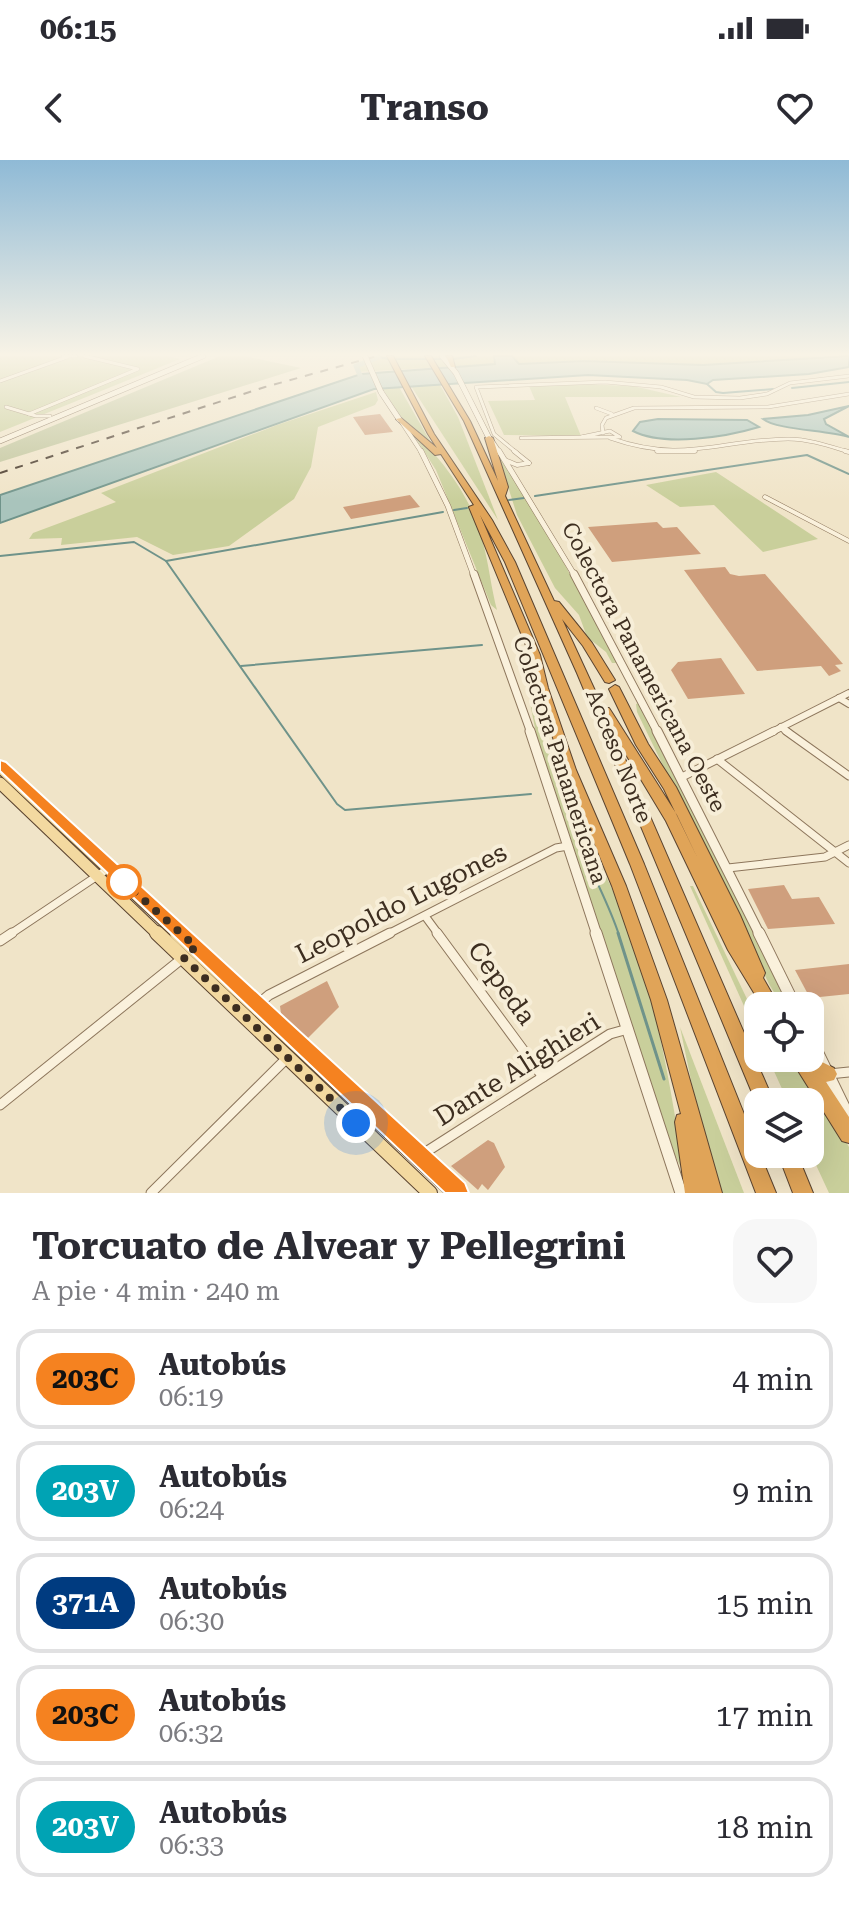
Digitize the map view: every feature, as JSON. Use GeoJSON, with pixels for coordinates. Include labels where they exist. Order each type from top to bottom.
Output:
{"type":"FeatureCollection","features":[{"type":"Feature","properties":{"kind":"highway","name":"Acceso Norte"},"geometry":{"type":"LineString","coordinates":[[415,404],[488,520],[510,562],[563,682],[766,1193]]}},
{"type":"Feature","properties":{"kind":"highway","name":"Acceso Norte"},"geometry":{"type":"LineString","coordinates":[[457,404],[582,673],[759,1088]]}},
{"type":"Feature","properties":{"kind":"highway"},"geometry":{"type":"LineString","coordinates":[[399,419],[432,447],[465,486],[535,655],[542,688],[570,770],[619,886],[659,1000],[712,1193]]}},
{"type":"Feature","properties":{"kind":"highway"},"geometry":{"type":"LineString","coordinates":[[494,438],[504,487],[501,498]]}},
{"type":"Feature","properties":{"kind":"highway"},"geometry":{"type":"LineString","coordinates":[[535,574],[594,654],[642,745],[670,787],[728,903],[765,992]]}},
{"type":"Feature","properties":{"kind":"highway"},"geometry":{"type":"LineString","coordinates":[[582,673],[672,819],[733,945],[762,992]]}},
{"type":"Feature","properties":{"kind":"highway"},"geometry":{"type":"LineString","coordinates":[[676,1066],[695,1193]]}},
{"type":"Feature","properties":{"kind":"highway"},"geometry":{"type":"LineString","coordinates":[[810,1072],[849,1134]]}},
{"type":"Feature","properties":{"kind":"highway"},"geometry":{"type":"LineString","coordinates":[[824,1072],[828,1074]]}},
{"type":"Feature","properties":{"kind":"highway"},"geometry":{"type":"LineString","coordinates":[[793,1168],[803,1193]]}},
{"type":"Feature","properties":{"kind":"main road"},"geometry":{"type":"LineString","coordinates":[[0,439],[79,404]]}},
{"type":"Feature","properties":{"kind":"main road"},"geometry":{"type":"LineString","coordinates":[[0,439],[85,404]]}},
{"type":"Feature","properties":{"kind":"main road","name":"Colectora Panamericana"},"geometry":{"type":"LineString","coordinates":[[389,404],[399,419]]}},
{"type":"Feature","properties":{"kind":"main road","name":"Colectora Panamericana Oeste"},"geometry":{"type":"LineString","coordinates":[[472,404],[494,438]]}},
{"type":"Feature","properties":{"kind":"main road"},"geometry":{"type":"LineString","coordinates":[[0,767],[196,947],[455,1193]]}},
{"type":"Feature","properties":{"kind":"main road"},"geometry":{"type":"LineString","coordinates":[[0,783],[421,1189]]}},
{"type":"Feature","properties":{"kind":"street"},"geometry":{"type":"LineString","coordinates":[[29,414],[53,404]]}},
{"type":"Feature","properties":{"kind":"street"},"geometry":{"type":"LineString","coordinates":[[481,404],[494,438],[529,463]]}},
{"type":"Feature","properties":{"kind":"street"},"geometry":{"type":"LineString","coordinates":[[602,432],[603,421],[612,414],[640,408],[785,404]]}},
{"type":"Feature","properties":{"kind":"street"},"geometry":{"type":"LineString","coordinates":[[6,407],[50,416]]}},
{"type":"Feature","properties":{"kind":"street"},"geometry":{"type":"LineString","coordinates":[[596,408],[612,414]]}},
{"type":"Feature","properties":{"kind":"street","name":"Colectora Panamericana"},"geometry":{"type":"LineString","coordinates":[[399,419],[425,457],[454,520],[510,670],[681,1193]]}},
{"type":"Feature","properties":{"kind":"street"},"geometry":{"type":"LineString","coordinates":[[588,438],[610,431],[620,434],[619,440]]}},
{"type":"Feature","properties":{"kind":"street"},"geometry":{"type":"LineString","coordinates":[[602,432],[609,438]]}},
{"type":"Feature","properties":{"kind":"street"},"geometry":{"type":"LineString","coordinates":[[494,438],[609,438],[649,451],[682,454],[790,439],[849,452]]}},
{"type":"Feature","properties":{"kind":"street","name":"Colectora Panamericana Oeste"},"geometry":{"type":"LineString","coordinates":[[494,438],[574,574],[682,777],[788,992]]}},
{"type":"Feature","properties":{"kind":"street"},"geometry":{"type":"LineString","coordinates":[[505,460],[517,465],[529,463]]}},
{"type":"Feature","properties":{"kind":"street"},"geometry":{"type":"LineString","coordinates":[[517,477],[529,463]]}},
{"type":"Feature","properties":{"kind":"street"},"geometry":{"type":"LineString","coordinates":[[765,497],[849,541]]}},
{"type":"Feature","properties":{"kind":"street"},"geometry":{"type":"LineString","coordinates":[[682,777],[849,693]]}},
{"type":"Feature","properties":{"kind":"street"},"geometry":{"type":"LineString","coordinates":[[839,698],[849,704]]}},
{"type":"Feature","properties":{"kind":"street"},"geometry":{"type":"LineString","coordinates":[[781,727],[849,776]]}},
{"type":"Feature","properties":{"kind":"street"},"geometry":{"type":"LineString","coordinates":[[717,759],[849,863]]}},
{"type":"Feature","properties":{"kind":"street"},"geometry":{"type":"LineString","coordinates":[[728,868],[836,853],[849,845]]}},
{"type":"Feature","properties":{"kind":"street","name":"Leopoldo Lugones"},"geometry":{"type":"LineString","coordinates":[[257,1005],[269,995],[556,848],[568,846]]}},
{"type":"Feature","properties":{"kind":"street"},"geometry":{"type":"LineString","coordinates":[[0,941],[109,868]]}},
{"type":"Feature","properties":{"kind":"street","name":"Cepeda"},"geometry":{"type":"LineString","coordinates":[[425,916],[543,1077]]}},
{"type":"Feature","properties":{"kind":"street"},"geometry":{"type":"LineString","coordinates":[[0,1105],[196,947]]}},
{"type":"Feature","properties":{"kind":"street","name":"Dante Alighieri"},"geometry":{"type":"LineString","coordinates":[[422,1162],[429,1150],[610,1034],[628,1029]]}},
{"type":"Feature","properties":{"kind":"street"},"geometry":{"type":"LineString","coordinates":[[151,1193],[287,1058]]}},
{"type":"Feature","properties":{"kind":"street"},"geometry":{"type":"LineString","coordinates":[[824,1066],[849,1117]]}},
{"type":"Feature","properties":{"kind":"street"},"geometry":{"type":"LineString","coordinates":[[828,1074],[849,1072]]}},
{"type":"Feature","properties":{"kind":"street"},"geometry":{"type":"LineString","coordinates":[[421,1189],[422,1162]]}},
{"type":"Feature","properties":{"kind":"green space"},"geometry":{"type":"Polygon","coordinates":[[[0,404],[69,404],[0,432],[0,404]]]}},
{"type":"Feature","properties":{"kind":"green space"},"geometry":{"type":"Polygon","coordinates":[[[105,404],[185,404],[0,462],[0,448],[105,404]]]}},
{"type":"Feature","properties":{"kind":"green space"},"geometry":{"type":"Polygon","coordinates":[[[339,404],[375,404],[318,427],[311,467],[294,499],[229,546],[173,555],[137,537],[61,545],[62,538],[29,539],[33,533],[116,502],[101,493],[339,404]]]}},
{"type":"Feature","properties":{"kind":"green space"},"geometry":{"type":"Polygon","coordinates":[[[393,404],[409,404],[433,446],[401,417],[393,404]]]}},
{"type":"Feature","properties":{"kind":"green space"},"geometry":{"type":"Polygon","coordinates":[[[423,404],[451,404],[498,520],[423,404]]]}},
{"type":"Feature","properties":{"kind":"green space"},"geometry":{"type":"Polygon","coordinates":[[[490,404],[568,404],[581,436],[504,435],[490,404]]]}},
{"type":"Feature","properties":{"kind":"green space"},"geometry":{"type":"Polygon","coordinates":[[[409,428],[455,480],[472,511],[479,527],[497,610],[491,605],[436,470],[409,428]]]}},
{"type":"Feature","properties":{"kind":"green space"},"geometry":{"type":"Polygon","coordinates":[[[497,452],[564,563],[617,663],[612,663],[606,652],[587,637],[579,615],[555,588],[517,515],[497,452]]]}},
{"type":"Feature","properties":{"kind":"green space"},"geometry":{"type":"Polygon","coordinates":[[[716,472],[818,539],[763,552],[714,505],[680,507],[646,485],[716,472]]]}},
{"type":"Feature","properties":{"kind":"green space"},"geometry":{"type":"Polygon","coordinates":[[[526,643],[531,653],[535,703],[560,776],[555,778],[580,846],[589,845],[609,883],[641,963],[662,1047],[684,1174],[672,1149],[536,733],[526,643]]]}},
{"type":"Feature","properties":{"kind":"green space"},"geometry":{"type":"Polygon","coordinates":[[[639,703],[783,992],[774,992],[769,984],[637,712],[636,704],[639,703]]]}},
{"type":"Feature","properties":{"kind":"green space"},"geometry":{"type":"Polygon","coordinates":[[[690,886],[693,886],[744,993],[744,1006],[690,886]]]}},
{"type":"Feature","properties":{"kind":"green space"},"geometry":{"type":"Polygon","coordinates":[[[680,1027],[744,1193],[722,1193],[699,1119],[680,1027]]]}},
{"type":"Feature","properties":{"kind":"green space"},"geometry":{"type":"Polygon","coordinates":[[[774,1072],[798,1072],[810,1088],[782,1088],[774,1072]]]}},
{"type":"Feature","properties":{"kind":"green space"},"geometry":{"type":"Polygon","coordinates":[[[824,1106],[849,1147],[849,1193],[829,1193],[817,1168],[824,1168],[824,1106]]]}},
{"type":"Feature","properties":{"kind":"water"},"geometry":{"type":"Polygon","coordinates":[[[271,404],[332,404],[0,523],[0,495],[271,404]]]}},
{"type":"Feature","properties":{"kind":"water"},"geometry":{"type":"Polygon","coordinates":[[[849,406],[824,419],[826,424],[849,437],[779,425],[763,419],[808,415],[849,406]]]}},
{"type":"Feature","properties":{"kind":"water"},"geometry":{"type":"Polygon","coordinates":[[[658,419],[747,420],[759,427],[695,439],[661,439],[633,431],[640,422],[658,419]]]}},
{"type":"Feature","properties":{"kind":"building"},"geometry":{"type":"Polygon","coordinates":[[[380,414],[393,432],[365,435],[353,417],[380,414]]]}},
{"type":"Feature","properties":{"kind":"building"},"geometry":{"type":"Polygon","coordinates":[[[410,495],[420,507],[351,519],[343,507],[410,495]]]}},
{"type":"Feature","properties":{"kind":"building"},"geometry":{"type":"Polygon","coordinates":[[[657,522],[663,528],[677,527],[701,554],[612,562],[588,527],[657,522]]]}},
{"type":"Feature","properties":{"kind":"building"},"geometry":{"type":"Polygon","coordinates":[[[725,567],[730,574],[739,576],[765,574],[843,664],[835,665],[841,671],[829,676],[821,666],[757,671],[684,570],[725,567]]]}},
{"type":"Feature","properties":{"kind":"building"},"geometry":{"type":"Polygon","coordinates":[[[721,658],[745,694],[688,699],[671,670],[678,662],[721,658]]]}},
{"type":"Feature","properties":{"kind":"building"},"geometry":{"type":"Polygon","coordinates":[[[784,885],[792,899],[819,897],[835,924],[768,929],[748,889],[784,885]]]}},
{"type":"Feature","properties":{"kind":"building"},"geometry":{"type":"Polygon","coordinates":[[[849,964],[849,994],[824,997],[824,992],[807,992],[795,970],[849,964]]]}},
{"type":"Feature","properties":{"kind":"building"},"geometry":{"type":"Polygon","coordinates":[[[327,981],[339,1007],[307,1039],[281,1014],[280,1006],[327,981]]]}},
{"type":"Feature","properties":{"kind":"building"},"geometry":{"type":"Polygon","coordinates":[[[488,1140],[494,1143],[505,1167],[488,1190],[482,1184],[478,1190],[451,1166],[488,1140]]]}},
{"type":"Feature","properties":{"kind":"waterway"},"geometry":{"type":"LineString","coordinates":[[535,496],[807,455],[849,474]]}},
{"type":"Feature","properties":{"kind":"waterway"},"geometry":{"type":"LineString","coordinates":[[509,500],[524,498]]}},
{"type":"Feature","properties":{"kind":"waterway"},"geometry":{"type":"LineString","coordinates":[[454,510],[467,508]]}},
{"type":"Feature","properties":{"kind":"waterway"},"geometry":{"type":"LineString","coordinates":[[166,561],[443,512]]}},
{"type":"Feature","properties":{"kind":"waterway"},"geometry":{"type":"LineString","coordinates":[[0,556],[134,542],[166,561]]}},
{"type":"Feature","properties":{"kind":"waterway"},"geometry":{"type":"LineString","coordinates":[[166,561],[337,804],[345,810],[531,794]]}},
{"type":"Feature","properties":{"kind":"waterway"},"geometry":{"type":"LineString","coordinates":[[241,666],[482,645]]}},
{"type":"Feature","properties":{"kind":"waterway"},"geometry":{"type":"LineString","coordinates":[[585,855],[619,935]]}},
{"type":"Feature","properties":{"kind":"waterway"},"geometry":{"type":"LineString","coordinates":[[618,933],[664,1079]]}},
{"type":"Feature","properties":{"kind":"railway"},"geometry":{"type":"LineString","coordinates":[[0,473],[212,404]]}},
{"type":"Feature","properties":{"kind":"bus line","name":"203C"},"geometry":{"type":"LineString","coordinates":[[0,767],[455,1193]]}},
{"type":"Feature","properties":{"kind":"route"},"geometry":{"type":"LineString","coordinates":[[124,882],[196,947],[183,957],[356,1123]]}}]}
